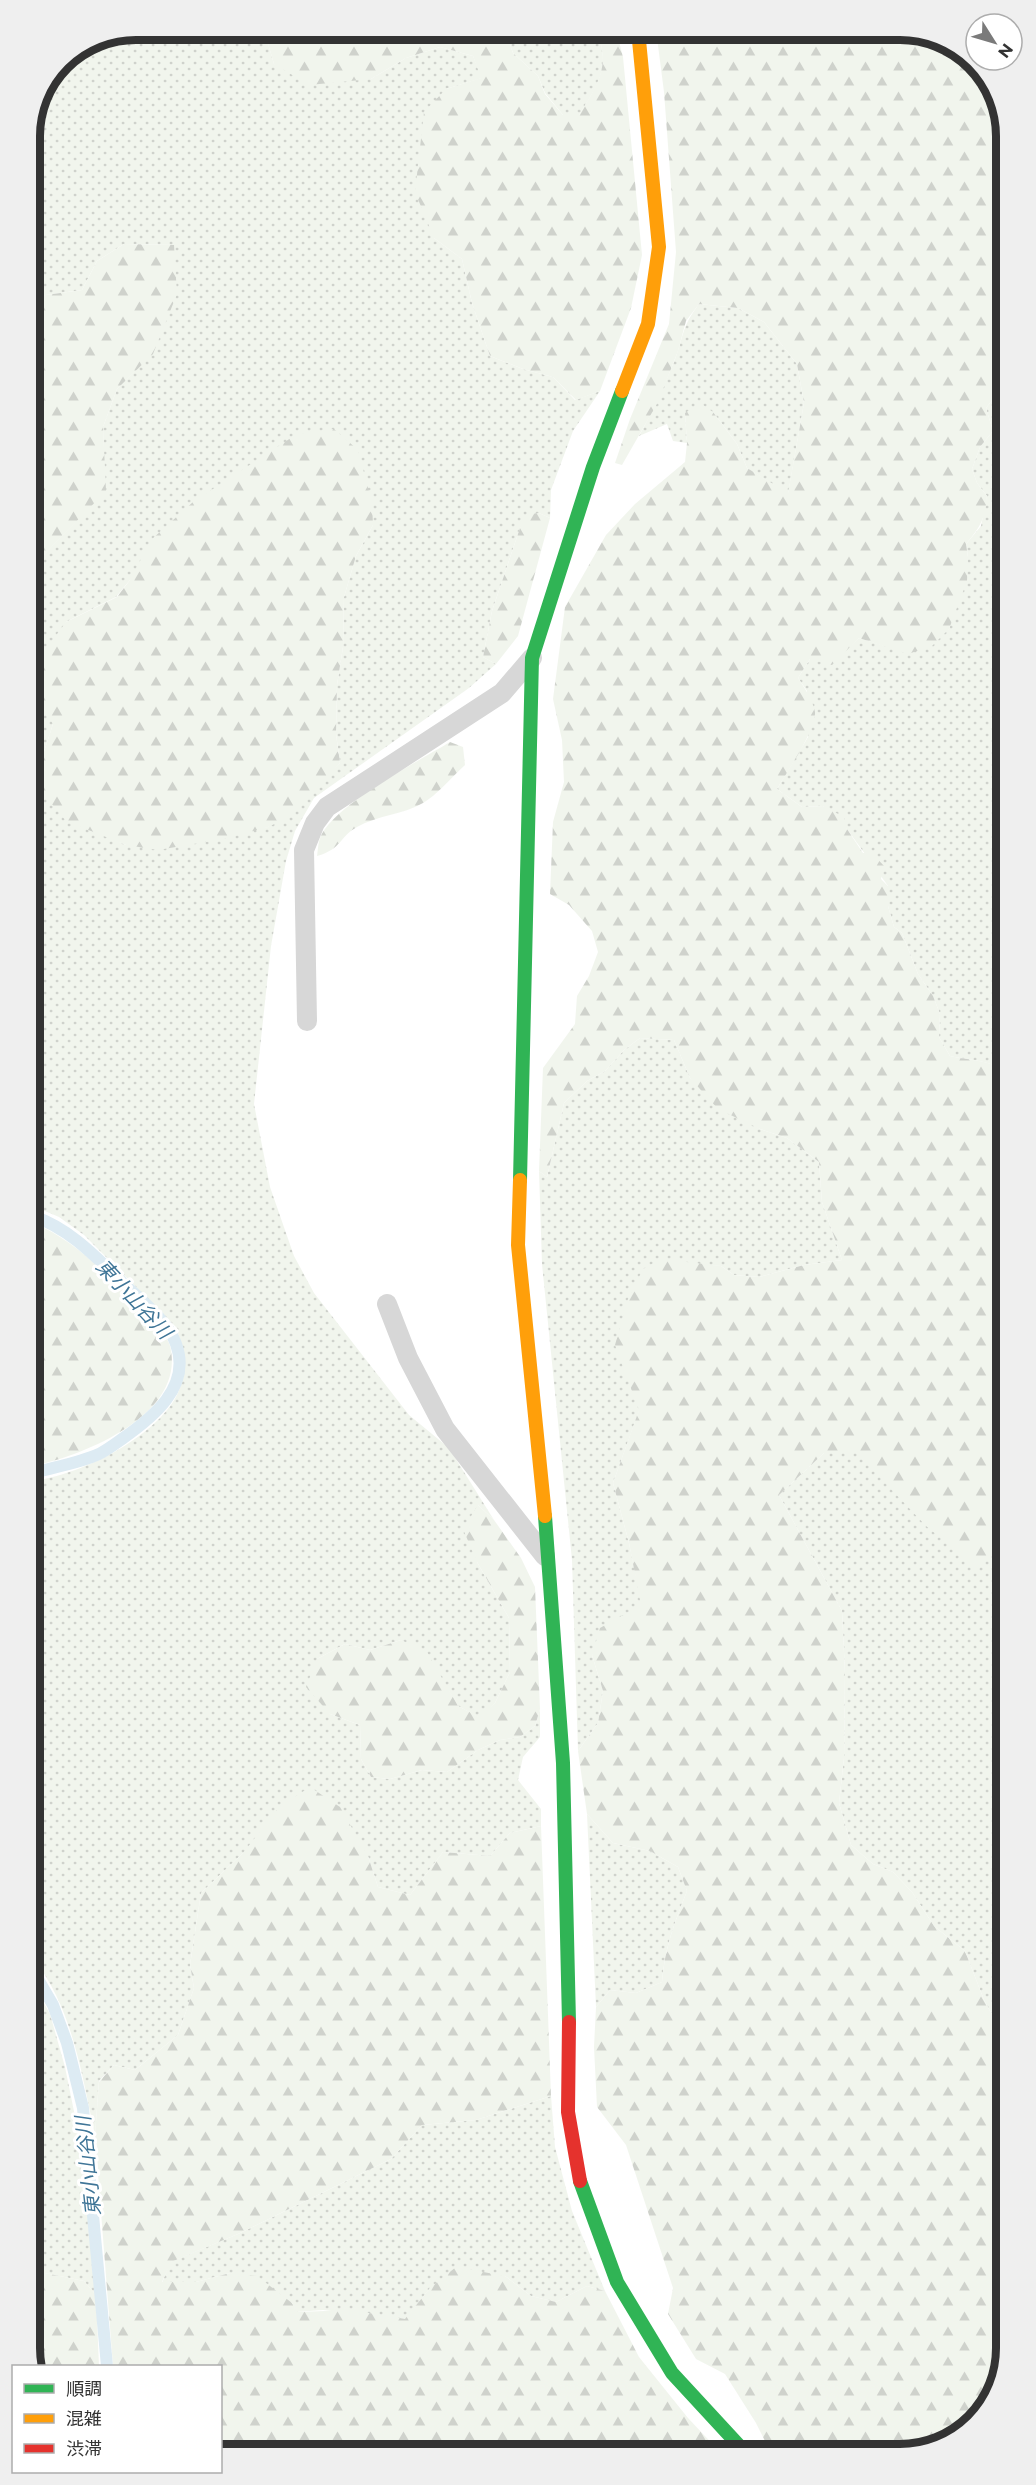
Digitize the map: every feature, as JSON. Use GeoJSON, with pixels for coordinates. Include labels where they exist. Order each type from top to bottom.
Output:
{"type":"FeatureCollection","features":[{"type":"Feature","properties":{"kind":"street"},"geometry":{"type":"LineString","coordinates":[[639,41],[659,247],[648,324],[592,467],[532,658],[518,1245],[549,1560],[563,1763],[569,2038],[568,2112],[582,2190],[616,2282],[672,2373],[738,2444]]}},
{"type":"Feature","properties":{"kind":"lane"},"geometry":{"type":"LineString","coordinates":[[307,1021],[304,850],[315,823],[327,807],[502,693],[532,658]]}},
{"type":"Feature","properties":{"kind":"lane"},"geometry":{"type":"LineString","coordinates":[[387,1304],[408,1358],[445,1429],[549,1560]]}},
{"type":"Feature","properties":{"kind":"green space"},"geometry":{"type":"Polygon","coordinates":[[[136,40],[267,40],[274,64],[371,79],[406,58],[440,47],[473,56],[482,78],[446,89],[434,238],[462,259],[472,303],[490,356],[523,369],[553,377],[575,400],[600,391],[573,431],[551,490],[550,518],[539,513],[520,528],[492,611],[483,657],[496,664],[469,688],[314,798],[295,831],[286,861],[271,946],[254,1104],[270,1187],[294,1256],[314,1293],[409,1415],[449,1448],[494,1520],[478,1505],[477,1562],[509,1618],[510,1672],[495,1703],[480,1718],[458,1706],[447,1688],[401,1640],[370,1650],[345,1644],[317,1659],[330,1714],[360,1725],[361,1759],[371,1777],[390,1779],[422,1770],[447,1772],[478,1750],[500,1740],[520,1737],[535,1726],[540,1709],[540,1737],[523,1757],[518,1780],[541,1809],[541,1826],[510,1833],[490,1856],[443,1852],[410,1895],[378,1887],[368,1856],[243,1853],[201,1893],[190,1965],[194,1988],[178,2035],[135,2070],[114,2065],[99,2081],[95,2135],[67,2022],[59,2001],[40,1969],[40,1479],[72,1471],[134,1440],[166,1411],[177,1395],[183,1370],[181,1343],[176,1327],[84,1235],[59,1217],[41,1209],[41,769],[100,833],[126,845],[268,827],[340,763],[336,734],[337,685],[343,647],[344,597],[356,556],[373,525],[130,580],[116,597],[66,622],[53,724],[41,762],[41,558],[105,491],[103,427],[117,389],[153,353],[174,245],[124,244],[97,261],[82,290],[41,296],[41,130],[50,94],[60,78],[88,53],[117,42],[136,40]]]}},
{"type":"Feature","properties":{"kind":"green space"},"geometry":{"type":"Polygon","coordinates":[[[267,40],[509,40],[513,53],[538,76],[545,94],[563,115],[579,115],[600,75],[603,54],[600,41],[619,41],[623,57],[642,255],[631,308],[600,391],[576,400],[553,377],[523,369],[490,356],[472,303],[462,259],[434,238],[415,192],[424,112],[446,89],[481,78],[473,56],[440,47],[406,58],[371,79],[309,85],[274,64],[267,40]]]}},
{"type":"Feature","properties":{"kind":"green space"},"geometry":{"type":"Polygon","coordinates":[[[509,40],[600,41],[603,65],[597,84],[579,115],[563,115],[545,93],[538,76],[513,53],[509,40]]]}},
{"type":"Feature","properties":{"kind":"green space"},"geometry":{"type":"Polygon","coordinates":[[[657,41],[906,41],[925,44],[948,53],[964,65],[964,72],[971,72],[986,94],[994,117],[996,136],[996,395],[986,408],[993,431],[980,447],[972,469],[977,483],[987,496],[981,522],[966,544],[967,581],[949,629],[932,646],[908,654],[859,638],[832,665],[810,659],[798,678],[812,703],[815,712],[814,720],[800,751],[777,789],[802,807],[823,806],[844,817],[847,829],[863,853],[872,853],[884,866],[881,879],[888,886],[888,906],[894,927],[902,933],[918,974],[933,996],[940,1014],[939,1037],[950,1056],[996,1066],[996,1540],[979,1569],[926,1526],[857,1453],[824,1453],[779,1495],[842,1611],[845,1673],[844,1758],[839,1803],[851,1845],[873,1864],[893,1872],[912,1892],[934,1926],[965,1951],[984,2000],[996,2022],[995,2361],[988,2386],[968,2417],[942,2435],[912,2444],[766,2444],[725,2374],[696,2359],[668,2314],[673,2288],[626,2145],[597,2107],[594,2047],[596,2007],[610,1990],[636,1993],[662,1982],[674,1925],[687,1891],[678,1867],[650,1851],[613,1843],[587,1814],[578,1751],[598,1723],[603,1691],[592,1655],[600,1628],[641,1605],[629,1543],[613,1483],[639,1410],[615,1345],[628,1299],[643,1269],[661,1259],[721,1266],[734,1275],[759,1277],[804,1265],[842,1260],[822,1202],[819,1162],[787,1138],[760,1129],[718,1109],[690,1078],[674,1040],[640,1038],[624,1050],[605,1071],[587,1081],[564,1103],[547,1177],[539,1171],[543,1068],[575,1024],[577,996],[589,976],[598,952],[592,931],[569,905],[550,894],[553,822],[564,782],[562,740],[553,699],[565,607],[606,535],[635,504],[685,462],[687,443],[685,413],[700,403],[713,412],[737,444],[747,468],[788,493],[804,403],[797,364],[764,322],[738,308],[699,304],[686,321],[678,351],[658,402],[622,465],[615,463],[630,419],[669,324],[676,252],[664,92],[657,41]]]}},
{"type":"Feature","properties":{"kind":"green space"},"geometry":{"type":"Polygon","coordinates":[[[124,244],[174,245],[177,294],[153,354],[117,389],[103,427],[106,491],[41,558],[41,296],[82,290],[97,261],[124,244]]]}},
{"type":"Feature","properties":{"kind":"green space"},"geometry":{"type":"Polygon","coordinates":[[[699,304],[738,308],[764,322],[797,364],[804,403],[788,494],[747,468],[737,444],[713,412],[685,413],[687,443],[673,441],[667,424],[639,436],[667,379],[686,325],[699,304]]]}},
{"type":"Feature","properties":{"kind":"green space"},"geometry":{"type":"Polygon","coordinates":[[[996,395],[996,1066],[950,1056],[939,1037],[940,1014],[933,996],[918,974],[902,933],[894,927],[888,906],[888,886],[847,829],[823,806],[802,807],[777,789],[808,737],[807,691],[798,678],[810,659],[846,650],[859,638],[908,653],[949,629],[968,557],[966,544],[981,526],[987,496],[977,483],[972,469],[980,447],[993,431],[986,408],[996,395]]]}},
{"type":"Feature","properties":{"kind":"green space"},"geometry":{"type":"Polygon","coordinates":[[[334,429],[358,450],[372,503],[373,525],[356,556],[344,597],[343,647],[337,685],[336,734],[340,763],[287,818],[268,827],[223,839],[158,850],[126,845],[66,821],[41,791],[41,762],[53,724],[41,704],[41,656],[66,622],[117,597],[130,580],[151,540],[193,502],[297,434],[334,429]]]}},
{"type":"Feature","properties":{"kind":"green space"},"geometry":{"type":"Polygon","coordinates":[[[539,513],[550,518],[518,636],[496,664],[483,657],[492,611],[520,528],[530,514],[539,513]]]}},
{"type":"Feature","properties":{"kind":"green space"},"geometry":{"type":"Polygon","coordinates":[[[450,742],[463,747],[465,765],[433,796],[415,807],[357,827],[331,850],[317,856],[320,838],[341,812],[378,785],[450,742]]]}},
{"type":"Feature","properties":{"kind":"green space"},"geometry":{"type":"Polygon","coordinates":[[[640,1038],[674,1040],[690,1078],[760,1129],[787,1138],[819,1162],[822,1202],[842,1260],[804,1265],[759,1277],[734,1275],[721,1266],[692,1264],[613,1483],[642,1605],[623,1617],[592,1655],[603,1691],[598,1723],[578,1751],[572,1560],[542,1264],[539,1171],[547,1177],[564,1103],[587,1081],[605,1071],[624,1050],[640,1038]]]}},
{"type":"Feature","properties":{"kind":"green space"},"geometry":{"type":"Polygon","coordinates":[[[41,1226],[81,1252],[103,1271],[150,1317],[170,1346],[171,1370],[163,1392],[148,1411],[104,1441],[40,1464],[41,1226]]]}},
{"type":"Feature","properties":{"kind":"green space"},"geometry":{"type":"Polygon","coordinates":[[[996,1265],[996,2022],[984,2000],[965,1951],[934,1926],[912,1892],[893,1872],[873,1864],[851,1845],[839,1803],[844,1758],[845,1673],[842,1611],[779,1495],[824,1453],[996,1265]]]}},
{"type":"Feature","properties":{"kind":"green space"},"geometry":{"type":"Polygon","coordinates":[[[478,1505],[494,1520],[521,1558],[535,1587],[540,1709],[535,1726],[520,1737],[500,1740],[478,1750],[447,1772],[422,1770],[390,1779],[371,1777],[361,1759],[360,1725],[330,1714],[306,1687],[317,1659],[345,1644],[370,1650],[401,1640],[427,1652],[458,1706],[479,1717],[495,1703],[510,1672],[509,1618],[477,1562],[463,1529],[478,1505]]]}},
{"type":"Feature","properties":{"kind":"green space"},"geometry":{"type":"Polygon","coordinates":[[[310,1787],[340,1807],[368,1856],[378,1887],[410,1895],[443,1852],[490,1856],[510,1833],[541,1826],[551,2096],[476,2120],[422,2125],[391,2159],[238,2234],[171,2262],[162,2282],[196,2282],[230,2273],[257,2276],[292,2303],[298,2312],[351,2310],[405,2319],[430,2288],[456,2267],[505,2276],[531,2296],[556,2302],[587,2286],[605,2291],[639,2357],[688,2418],[712,2444],[222,2444],[222,2365],[113,2365],[95,2135],[99,2082],[114,2065],[135,2070],[178,2035],[194,1988],[190,1965],[201,1893],[243,1853],[279,1807],[310,1787]]]}},
{"type":"Feature","properties":{"kind":"green space"},"geometry":{"type":"Polygon","coordinates":[[[587,1814],[613,1843],[650,1851],[678,1867],[687,1891],[674,1925],[662,1982],[636,1993],[610,1990],[596,2007],[587,1814]]]}},
{"type":"Feature","properties":{"kind":"green space"},"geometry":{"type":"Polygon","coordinates":[[[40,1996],[50,2014],[65,2067],[81,2146],[94,2253],[96,2295],[84,2281],[40,2272],[40,1996]]]}},
{"type":"Feature","properties":{"kind":"green space"},"geometry":{"type":"Polygon","coordinates":[[[551,2096],[555,2147],[572,2211],[605,2291],[587,2286],[556,2302],[531,2296],[505,2276],[430,2288],[405,2320],[323,2310],[297,2312],[292,2303],[230,2273],[196,2282],[162,2283],[170,2262],[238,2234],[391,2159],[422,2125],[476,2120],[551,2096]]]}},
{"type":"Feature","properties":{"kind":"green space"},"geometry":{"type":"Polygon","coordinates":[[[40,2272],[84,2281],[96,2295],[99,2365],[42,2365],[40,2272]]]}},
{"type":"Feature","properties":{"kind":"waterway","name":"東小山谷川"},"geometry":{"type":"LineString","coordinates":[[40,1471],[99,1454],[134,1431],[166,1400],[179,1374],[180,1360],[172,1335],[146,1304],[81,1244],[59,1228],[41,1219]]}},
{"type":"Feature","properties":{"kind":"waterway","name":"東小山谷川"},"geometry":{"type":"LineString","coordinates":[[40,1983],[53,2005],[67,2043],[83,2108],[107,2365]]}},
{"type":"Feature","properties":{"kind":"traffic: fast"},"geometry":{"type":"LineString","coordinates":[[520,1180],[532,658],[593,467],[622,391]]}},
{"type":"Feature","properties":{"kind":"traffic: fast"},"geometry":{"type":"LineString","coordinates":[[545,1516],[563,1763],[569,2022]]}},
{"type":"Feature","properties":{"kind":"traffic: fast"},"geometry":{"type":"LineString","coordinates":[[580,2181],[617,2282],[672,2373],[738,2444]]}},
{"type":"Feature","properties":{"kind":"traffic: slow"},"geometry":{"type":"LineString","coordinates":[[622,391],[648,324],[659,247],[639,41]]}},
{"type":"Feature","properties":{"kind":"traffic: slow"},"geometry":{"type":"LineString","coordinates":[[520,1180],[518,1245],[545,1516]]}},
{"type":"Feature","properties":{"kind":"traffic: jam"},"geometry":{"type":"LineString","coordinates":[[569,2022],[568,2112],[580,2181]]}}]}
